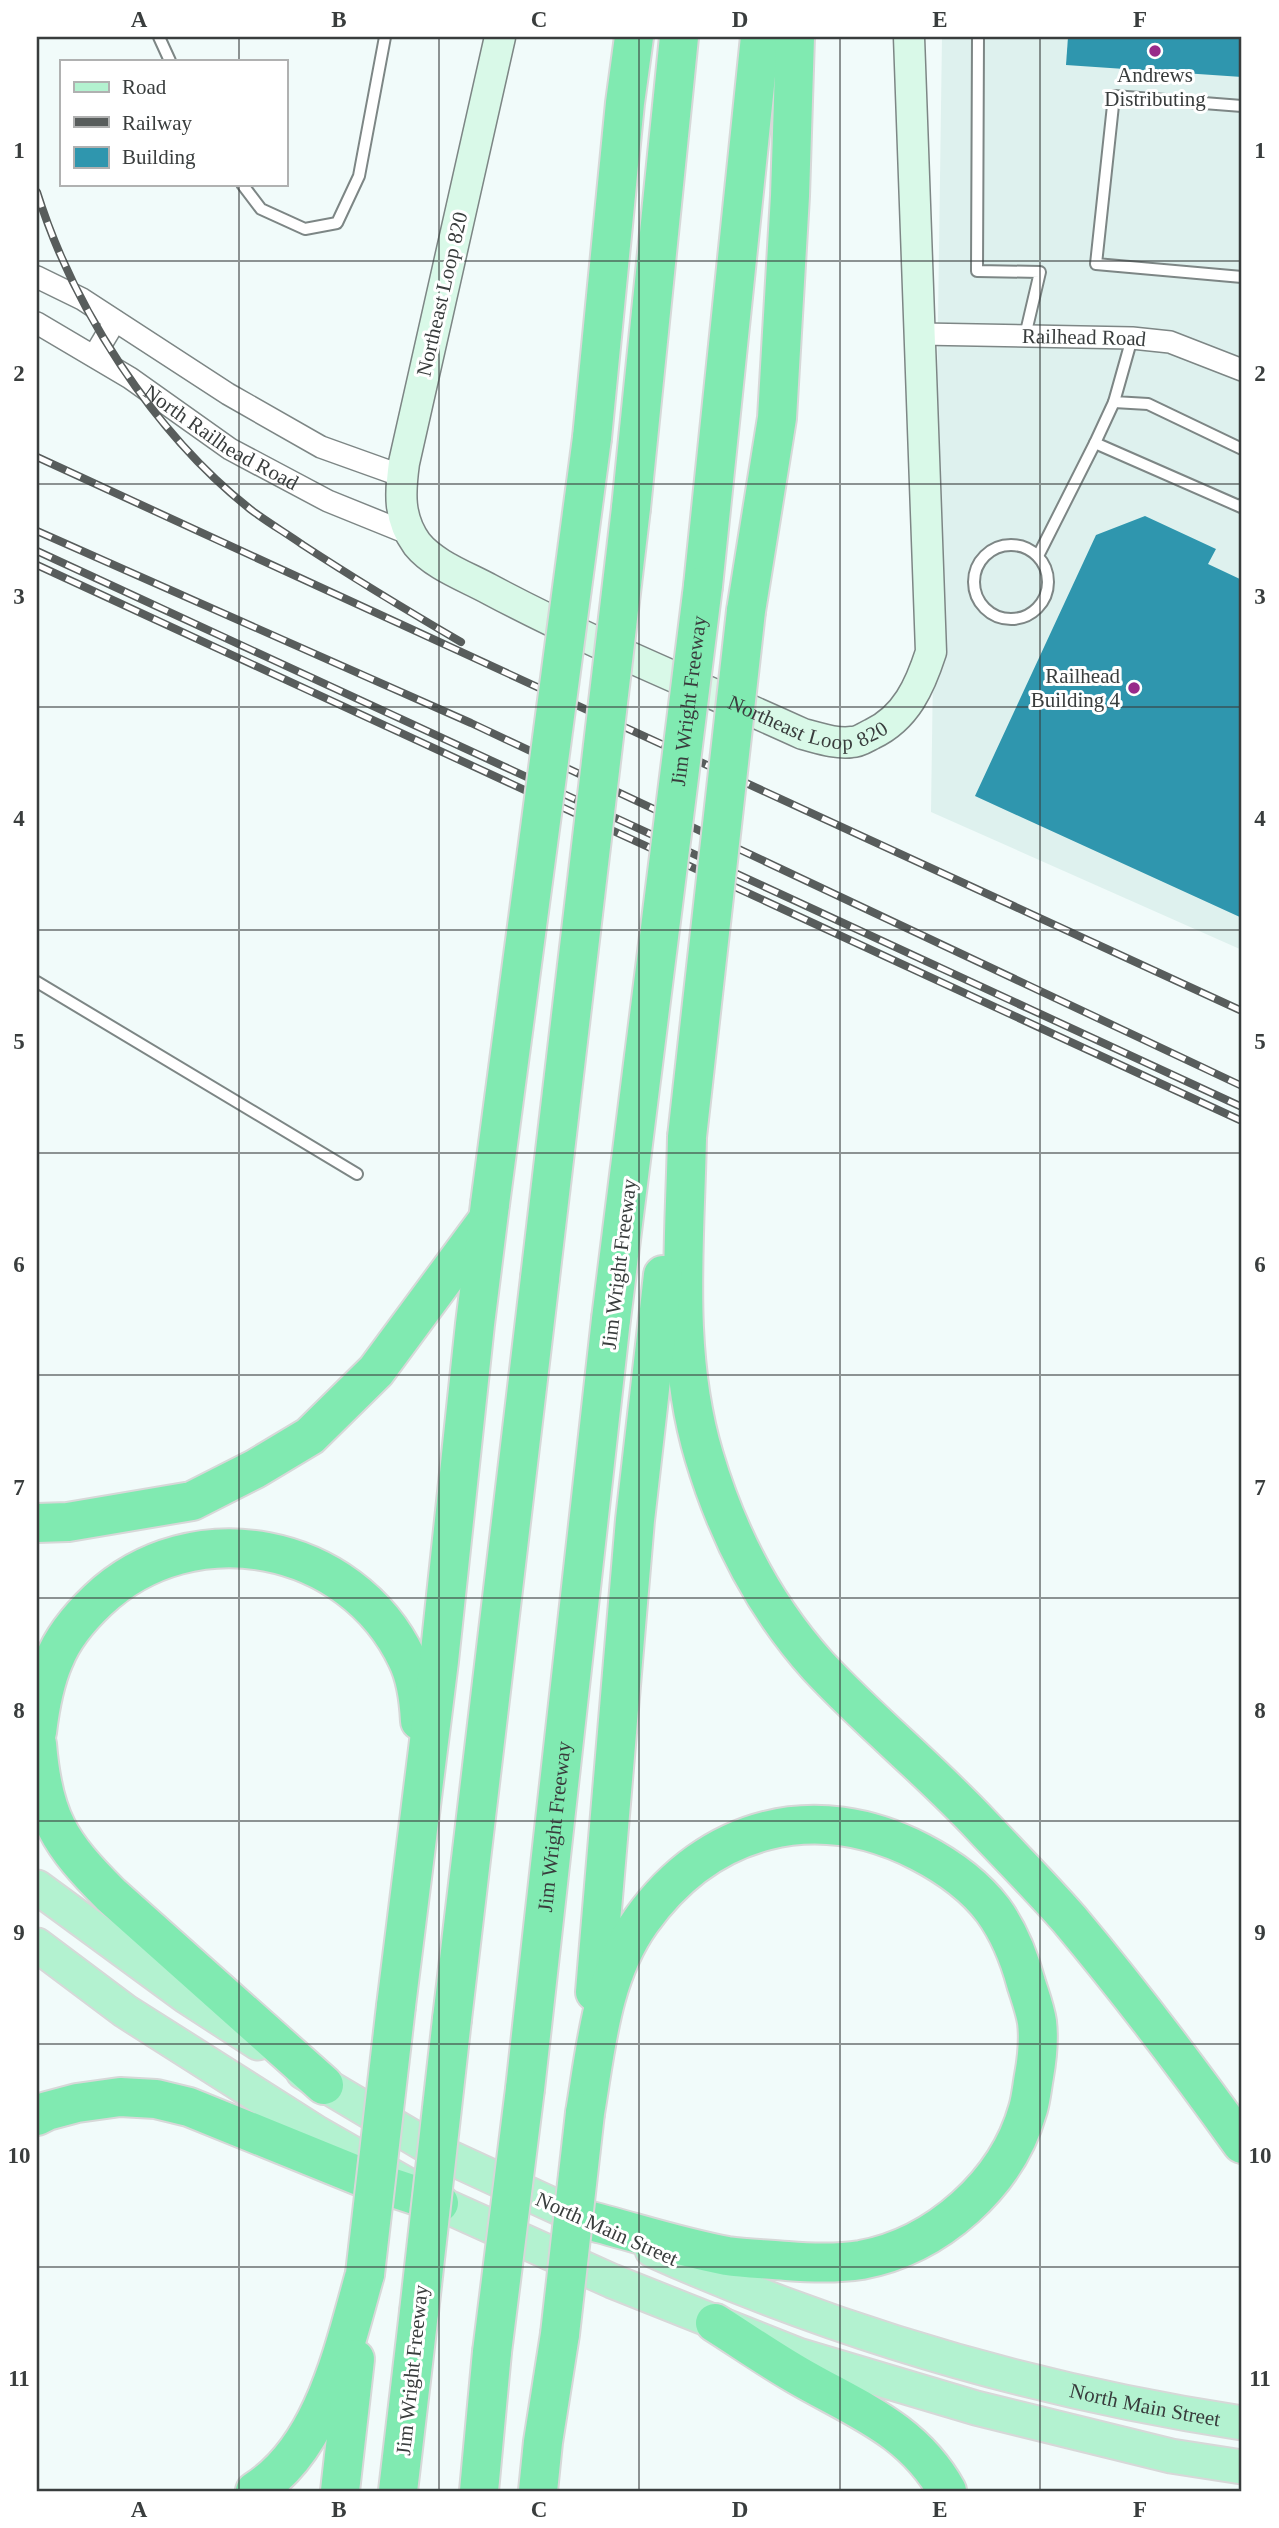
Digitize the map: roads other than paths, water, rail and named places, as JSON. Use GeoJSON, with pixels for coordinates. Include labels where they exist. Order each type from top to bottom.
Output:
{"type":"FeatureCollection","features":[{"type":"Feature","properties":{"kind":"highway"},"geometry":{"type":"LineString","coordinates":[[340,2491],[421,1795],[443,1634],[489,1212],[592,438],[634,37]]}},
{"type":"Feature","properties":{"kind":"highway","name":"Jim Wright Freeway"},"geometry":{"type":"LineString","coordinates":[[398,2491],[631,508],[679,37]]}},
{"type":"Feature","properties":{"kind":"highway","name":"Jim Wright Freeway"},"geometry":{"type":"LineString","coordinates":[[479,2491],[492,2352],[525,2090],[611,1319],[702,586],[761,37]]}},
{"type":"Feature","properties":{"kind":"highway"},"geometry":{"type":"LineString","coordinates":[[795,37],[790,196],[777,418],[746,611],[687,1137],[683,1317],[690,1388],[703,1454],[727,1523],[775,1612],[818,1666],[969,1812],[1067,1918],[1190,2070],[1242,2144]]}},
{"type":"Feature","properties":{"kind":"highway"},"geometry":{"type":"LineString","coordinates":[[539,2491],[543,2442],[560,2334],[584,2113],[635,1520],[671,1206],[687,1137]]}},
{"type":"Feature","properties":{"kind":"highway"},"geometry":{"type":"LineString","coordinates":[[37,1523],[68,1522],[192,1501],[255,1469],[310,1436],[376,1371],[489,1212]]}},
{"type":"Feature","properties":{"kind":"highway"},"geometry":{"type":"LineString","coordinates":[[37,1732],[42,1697],[54,1659],[85,1612],[111,1588],[142,1568],[174,1555],[211,1548],[254,1549],[286,1556],[327,1574],[366,1603],[391,1631],[408,1660],[419,1701],[421,1795]]}},
{"type":"Feature","properties":{"kind":"highway"},"geometry":{"type":"LineString","coordinates":[[37,1744],[44,1799],[53,1824],[86,1870],[324,2085]]}},
{"type":"Feature","properties":{"kind":"highway"},"geometry":{"type":"LineString","coordinates":[[583,2219],[728,2256],[825,2264],[863,2260],[899,2249],[950,2220],[986,2187],[1004,2161],[1028,2109],[1036,2064],[1037,2022],[1023,1971],[1010,1938],[991,1908],[947,1866],[901,1842],[870,1831],[817,1824],[785,1827],[727,1843],[694,1864],[667,1888],[639,1923],[605,1995],[584,2113]]}},
{"type":"Feature","properties":{"kind":"highway"},"geometry":{"type":"LineString","coordinates":[[37,2116],[77,2103],[120,2097],[156,2099],[189,2107],[369,2180],[439,2203]]}},
{"type":"Feature","properties":{"kind":"highway"},"geometry":{"type":"LineString","coordinates":[[255,2491],[265,2485],[294,2455],[315,2420],[334,2380],[365,2274]]}},
{"type":"Feature","properties":{"kind":"highway"},"geometry":{"type":"LineString","coordinates":[[715,2323],[797,2375],[863,2409],[909,2442],[940,2477],[947,2491]]}},
{"type":"Feature","properties":{"kind":"main road","name":"North Main Street"},"geometry":{"type":"LineString","coordinates":[[37,1887],[187,1997],[324,2085],[436,2151],[583,2219],[725,2281],[803,2311],[922,2351],[1038,2383],[1242,2423]]}},
{"type":"Feature","properties":{"kind":"main road","name":"North Main Street"},"geometry":{"type":"LineString","coordinates":[[37,1945],[125,2011],[317,2133],[439,2203],[612,2281],[798,2355],[976,2408],[1171,2456],[1242,2467]]}},
{"type":"Feature","properties":{"kind":"street","name":"Northeast Loop 820"},"geometry":{"type":"LineString","coordinates":[[500,37],[402,476],[400,497],[405,524],[418,545],[435,560],[510,600],[803,734],[832,742],[854,742],[888,727],[906,707],[921,683],[931,652],[909,37]]}},
{"type":"Feature","properties":{"kind":"street","name":"North Railhead Road"},"geometry":{"type":"LineString","coordinates":[[37,277],[82,299],[228,394],[321,447],[402,476]]}},
{"type":"Feature","properties":{"kind":"street"},"geometry":{"type":"LineString","coordinates":[[94,356],[115,321]]}},
{"type":"Feature","properties":{"kind":"street","name":"North Railhead Road"},"geometry":{"type":"LineString","coordinates":[[37,323],[94,356],[230,449],[328,501],[412,535]]}},
{"type":"Feature","properties":{"kind":"street","name":"Railhead Road"},"geometry":{"type":"LineString","coordinates":[[921,334],[1132,338],[1170,342],[1242,370]]}},
{"type":"Feature","properties":{"kind":"lane"},"geometry":{"type":"LineString","coordinates":[[159,37],[170,60]]}},
{"type":"Feature","properties":{"kind":"lane"},"geometry":{"type":"LineString","coordinates":[[244,186],[261,209],[305,229],[337,223],[359,176],[385,37]]}},
{"type":"Feature","properties":{"kind":"lane"},"geometry":{"type":"LineString","coordinates":[[978,37],[977,271],[1040,272],[1025,336]]}},
{"type":"Feature","properties":{"kind":"lane"},"geometry":{"type":"LineString","coordinates":[[1242,106],[1114,96],[1096,264],[1242,277]]}},
{"type":"Feature","properties":{"kind":"lane"},"geometry":{"type":"LineString","coordinates":[[1038,556],[1114,402],[1132,338]]}},
{"type":"Feature","properties":{"kind":"lane"},"geometry":{"type":"LineString","coordinates":[[1114,402],[1148,404],[1242,449]]}},
{"type":"Feature","properties":{"kind":"lane"},"geometry":{"type":"LineString","coordinates":[[1095,443],[1241,507],[1242,504]]}},
{"type":"Feature","properties":{"kind":"lane"},"geometry":{"type":"LineString","coordinates":[[1016,545],[1038,556],[1048,577],[1048,589],[1037,609],[1027,616],[1015,619],[992,614],[983,606],[977,595],[976,570],[992,551],[1003,546],[1016,545]]}},
{"type":"Feature","properties":{"kind":"lane"},"geometry":{"type":"LineString","coordinates":[[37,982],[357,1174]]}},
{"type":"Feature","properties":{"kind":"railway"},"geometry":{"type":"LineString","coordinates":[[37,192],[72,280],[95,323],[121,366],[181,444],[256,514],[461,642]]}},
{"type":"Feature","properties":{"kind":"railway"},"geometry":{"type":"LineString","coordinates":[[37,457],[1242,1011]]}},
{"type":"Feature","properties":{"kind":"railway"},"geometry":{"type":"LineString","coordinates":[[37,531],[471,723],[1242,1086]]}},
{"type":"Feature","properties":{"kind":"railway"},"geometry":{"type":"LineString","coordinates":[[37,551],[1242,1107]]}},
{"type":"Feature","properties":{"kind":"railway"},"geometry":{"type":"LineString","coordinates":[[37,565],[1242,1121]]}},
{"type":"Feature","properties":{"kind":"place","name":"Andrews Distributing"},"geometry":{"type":"Point","coordinates":[1155,51]}},
{"type":"Feature","properties":{"kind":"place","name":"Railhead Building 4"},"geometry":{"type":"Point","coordinates":[1134,688]}}]}
